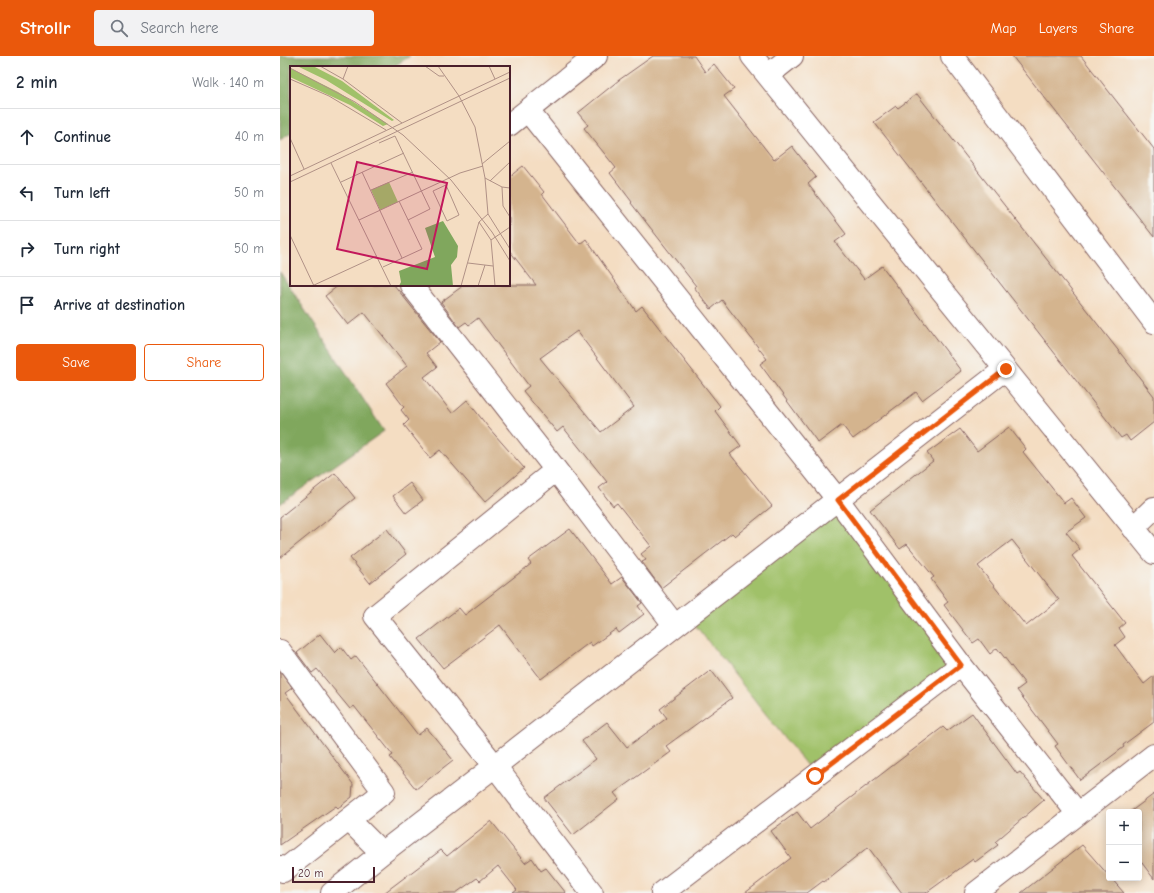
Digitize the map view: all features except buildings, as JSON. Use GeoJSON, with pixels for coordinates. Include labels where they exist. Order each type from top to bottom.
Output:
{"type":"FeatureCollection","features":[{"type":"Feature","properties":{"kind":"street"},"geometry":{"type":"LineString","coordinates":[[510,124],[596,56]]}},
{"type":"Feature","properties":{"kind":"street"},"geometry":{"type":"LineString","coordinates":[[752,56],[1154,553]]}},
{"type":"Feature","properties":{"kind":"street"},"geometry":{"type":"LineString","coordinates":[[768,75],[792,56]]}},
{"type":"Feature","properties":{"kind":"street"},"geometry":{"type":"LineString","coordinates":[[952,56],[1154,322]]}},
{"type":"Feature","properties":{"kind":"street"},"geometry":{"type":"LineString","coordinates":[[528,111],[838,500],[961,665],[1078,814]]}},
{"type":"Feature","properties":{"kind":"street"},"geometry":{"type":"LineString","coordinates":[[412,286],[556,470],[675,626]]}},
{"type":"Feature","properties":{"kind":"street"},"geometry":{"type":"LineString","coordinates":[[332,893],[1006,369]]}},
{"type":"Feature","properties":{"kind":"street"},"geometry":{"type":"LineString","coordinates":[[556,470],[375,616],[495,766],[592,893]]}},
{"type":"Feature","properties":{"kind":"street"},"geometry":{"type":"LineString","coordinates":[[1133,528],[1154,508]]}},
{"type":"Feature","properties":{"kind":"street"},"geometry":{"type":"LineString","coordinates":[[280,651],[384,792],[283,871],[280,867]]}},
{"type":"Feature","properties":{"kind":"street"},"geometry":{"type":"LineString","coordinates":[[662,893],[961,665]]}},
{"type":"Feature","properties":{"kind":"street"},"geometry":{"type":"LineString","coordinates":[[976,893],[1154,755]]}},
{"type":"Feature","properties":{"kind":"street"},"geometry":{"type":"LineString","coordinates":[[349,820],[382,853]]}},
{"type":"Feature","properties":{"kind":"green space"},"geometry":{"type":"Polygon","coordinates":[[[280,56],[410,56],[395,66],[290,66],[290,134],[280,140],[280,56]]]}},
{"type":"Feature","properties":{"kind":"green space"},"geometry":{"type":"Polygon","coordinates":[[[280,272],[384,431],[280,504],[280,272]]]}},
{"type":"Feature","properties":{"kind":"green space"},"geometry":{"type":"Polygon","coordinates":[[[838,500],[961,665],[815,776],[688,616],[838,500]]]}},
{"type":"Feature","properties":{"kind":"route"},"geometry":{"type":"LineString","coordinates":[[815,776],[961,665],[838,500],[1006,369]]}}]}
